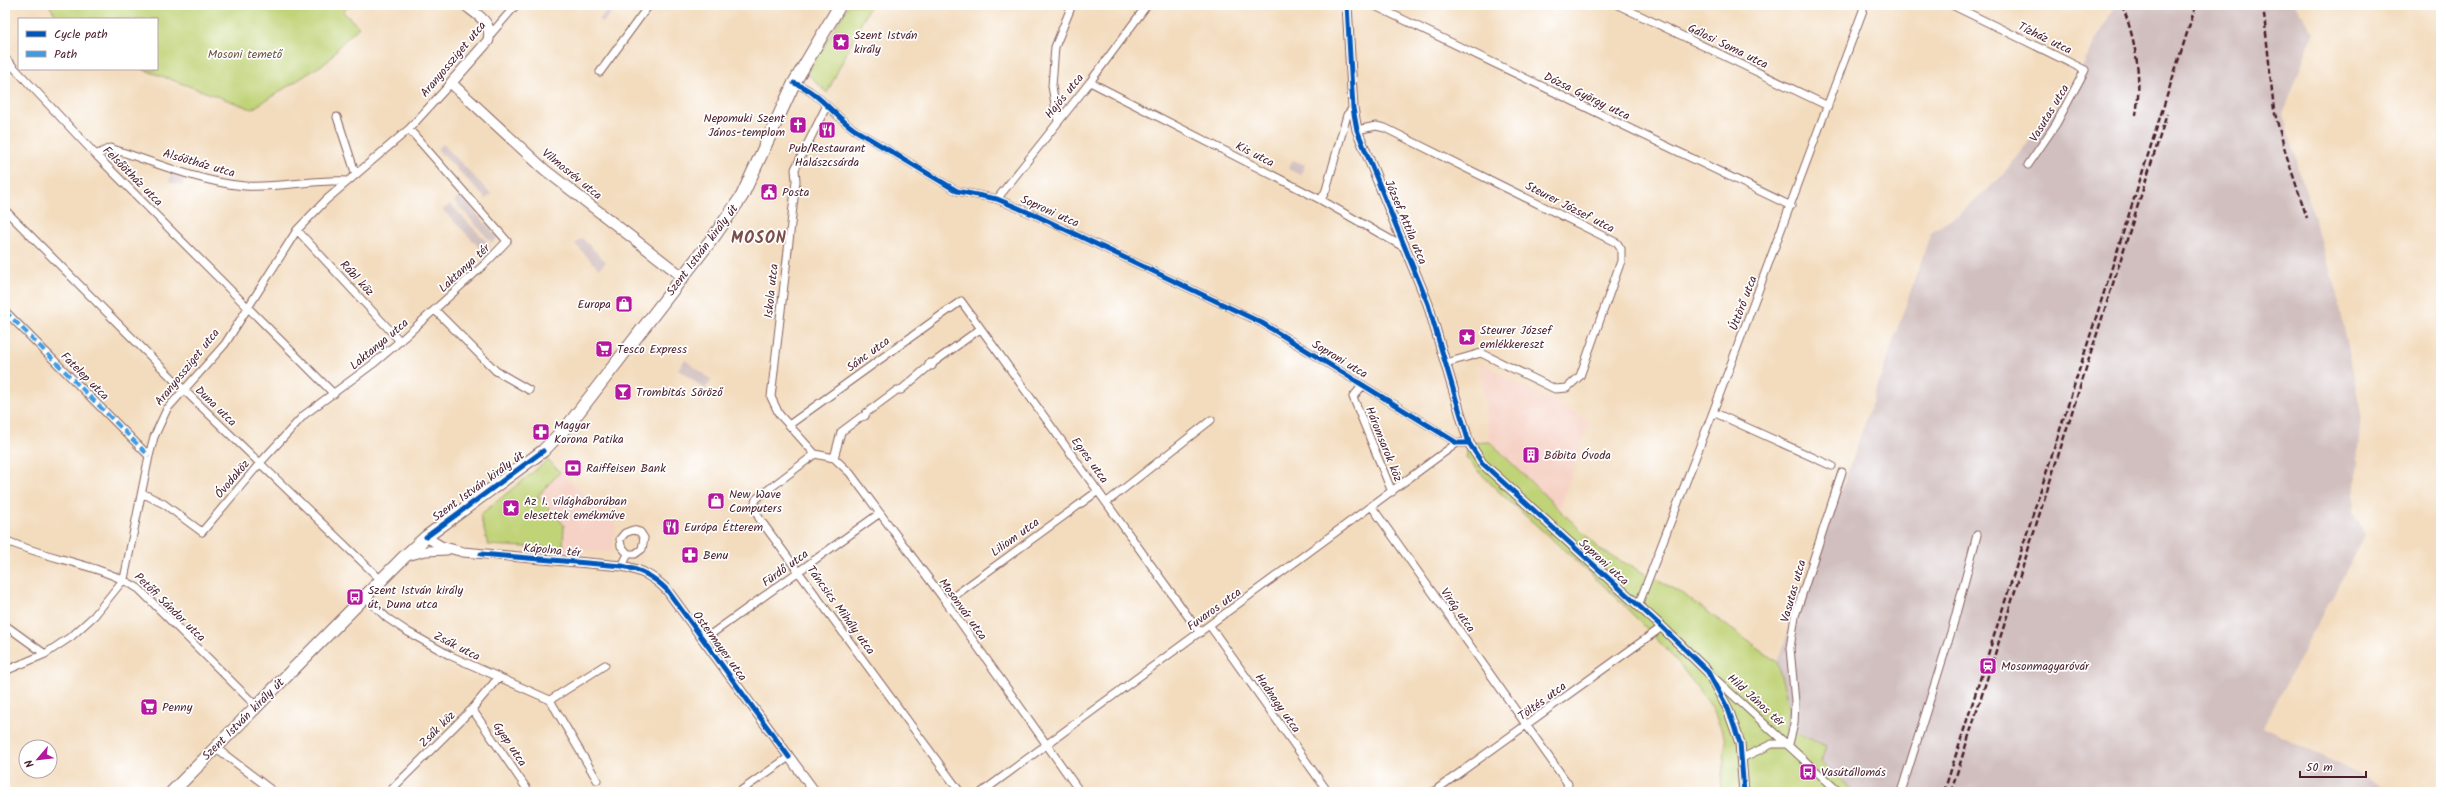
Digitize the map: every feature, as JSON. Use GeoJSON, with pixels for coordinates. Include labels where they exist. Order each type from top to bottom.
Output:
{"type":"FeatureCollection","features":[{"type":"Feature","properties":{"kind":"main road"},"geometry":{"type":"LineString","coordinates":[[465,5],[489,27],[490,35]]}},
{"type":"Feature","properties":{"kind":"main road","name":"Szent István király út"},"geometry":{"type":"LineString","coordinates":[[172,792],[404,557],[426,537],[543,451],[600,386],[683,277],[742,196],[794,83],[840,5]]}},
{"type":"Feature","properties":{"kind":"main road","name":"Aranyossziget utca"},"geometry":{"type":"LineString","coordinates":[[451,83],[488,41],[490,35]]}},
{"type":"Feature","properties":{"kind":"main road","name":"Vilmosrév utca"},"geometry":{"type":"LineString","coordinates":[[451,83],[545,170],[683,277]]}},
{"type":"Feature","properties":{"kind":"street","name":"Aranyossziget utca"},"geometry":{"type":"LineString","coordinates":[[490,35],[516,5]]}},
{"type":"Feature","properties":{"kind":"street"},"geometry":{"type":"LineString","coordinates":[[600,72],[649,5]]}},
{"type":"Feature","properties":{"kind":"street"},"geometry":{"type":"LineString","coordinates":[[1058,122],[1052,86],[1055,47],[1072,5]]}},
{"type":"Feature","properties":{"kind":"street","name":"Hajós utca"},"geometry":{"type":"LineString","coordinates":[[997,199],[1090,82],[1147,5]]}},
{"type":"Feature","properties":{"kind":"street","name":"József Attila utca"},"geometry":{"type":"LineString","coordinates":[[1347,5],[1354,108],[1357,130],[1407,249],[1428,304],[1469,443]]}},
{"type":"Feature","properties":{"kind":"street","name":"Dózsa György utca"},"geometry":{"type":"LineString","coordinates":[[1373,5],[1791,206]]}},
{"type":"Feature","properties":{"kind":"street","name":"Gálosi Soma utca"},"geometry":{"type":"LineString","coordinates":[[1618,5],[1828,106]]}},
{"type":"Feature","properties":{"kind":"street","name":"Úttörő utca"},"geometry":{"type":"LineString","coordinates":[[1638,606],[1791,206],[1865,5]]}},
{"type":"Feature","properties":{"kind":"street","name":"Tízház utca"},"geometry":{"type":"LineString","coordinates":[[1952,5],[2085,70]]}},
{"type":"Feature","properties":{"kind":"street","name":"Felsőötház utca"},"geometry":{"type":"LineString","coordinates":[[5,58],[96,155],[248,308]]}},
{"type":"Feature","properties":{"kind":"street","name":"Vasutas utca"},"geometry":{"type":"LineString","coordinates":[[2028,165],[2056,124],[2085,70]]}},
{"type":"Feature","properties":{"kind":"street","name":"Kis utca"},"geometry":{"type":"LineString","coordinates":[[1090,82],[1321,200],[1407,249]]}},
{"type":"Feature","properties":{"kind":"street","name":"Aranyossziget utca"},"geometry":{"type":"LineString","coordinates":[[5,671],[45,654],[72,636],[94,616],[124,578],[142,493],[148,456],[160,421],[183,389],[225,344],[297,230],[326,200],[409,130],[451,83]]}},
{"type":"Feature","properties":{"kind":"street","name":"Soproni utca"},"geometry":{"type":"LineString","coordinates":[[794,83],[808,88],[819,97],[826,107],[855,130],[957,191],[997,199],[1081,236],[1262,323],[1457,443]]}},
{"type":"Feature","properties":{"kind":"street","name":"Iskola utca"},"geometry":{"type":"LineString","coordinates":[[815,454],[779,414],[770,398],[796,181],[794,169],[826,107]]}},
{"type":"Feature","properties":{"kind":"street"},"geometry":{"type":"LineString","coordinates":[[1321,200],[1326,190],[1347,115],[1354,108]]}},
{"type":"Feature","properties":{"kind":"street"},"geometry":{"type":"LineString","coordinates":[[337,117],[356,175]]}},
{"type":"Feature","properties":{"kind":"street","name":"Steurer József utca"},"geometry":{"type":"LineString","coordinates":[[1357,130],[1376,126],[1385,128],[1617,243],[1621,249],[1621,261],[1580,376],[1567,388],[1555,389],[1481,353],[1446,363]]}},
{"type":"Feature","properties":{"kind":"street","name":"Laktanya tér"},"geometry":{"type":"LineString","coordinates":[[409,130],[507,241],[487,262],[435,310]]}},
{"type":"Feature","properties":{"kind":"street","name":"Alsóötház utca"},"geometry":{"type":"LineString","coordinates":[[96,155],[110,148],[226,184],[266,186],[324,179],[348,181]]}},
{"type":"Feature","properties":{"kind":"street","name":"Duna utca"},"geometry":{"type":"LineString","coordinates":[[5,210],[183,389],[381,580]]}},
{"type":"Feature","properties":{"kind":"street","name":"Rábl köz"},"geometry":{"type":"LineString","coordinates":[[297,230],[400,341]]}},
{"type":"Feature","properties":{"kind":"street","name":"Egres utca"},"geometry":{"type":"LineString","coordinates":[[961,301],[1200,633]]}},
{"type":"Feature","properties":{"kind":"street","name":"Sánc utca"},"geometry":{"type":"LineString","coordinates":[[789,425],[961,301]]}},
{"type":"Feature","properties":{"kind":"street"},"geometry":{"type":"LineString","coordinates":[[248,308],[334,394]]}},
{"type":"Feature","properties":{"kind":"street"},"geometry":{"type":"LineString","coordinates":[[435,310],[496,371],[529,390]]}},
{"type":"Feature","properties":{"kind":"street","name":"Laktanya utca"},"geometry":{"type":"LineString","coordinates":[[334,394],[400,341],[435,310]]}},
{"type":"Feature","properties":{"kind":"street","name":"Fatelep utca"},"geometry":{"type":"LineString","coordinates":[[5,311],[148,456]]}},
{"type":"Feature","properties":{"kind":"street"},"geometry":{"type":"LineString","coordinates":[[815,454],[834,458],[840,432],[980,329]]}},
{"type":"Feature","properties":{"kind":"street","name":"Háromsarok köz"},"geometry":{"type":"LineString","coordinates":[[1363,385],[1353,397],[1392,492]]}},
{"type":"Feature","properties":{"kind":"street","name":"Óvodaköz"},"geometry":{"type":"LineString","coordinates":[[142,493],[164,504],[202,532],[260,463],[304,415],[334,394]]}},
{"type":"Feature","properties":{"kind":"street"},"geometry":{"type":"LineString","coordinates":[[1713,412],[1832,466]]}},
{"type":"Feature","properties":{"kind":"street"},"geometry":{"type":"LineString","coordinates":[[1107,502],[1211,420]]}},
{"type":"Feature","properties":{"kind":"street"},"geometry":{"type":"LineString","coordinates":[[1457,443],[1469,443]]}},
{"type":"Feature","properties":{"kind":"street","name":"Fuvaros utca"},"geometry":{"type":"LineString","coordinates":[[982,792],[1372,507],[1457,443]]}},
{"type":"Feature","properties":{"kind":"street","name":"Soproni utca"},"geometry":{"type":"LineString","coordinates":[[1469,443],[1482,463],[1662,627],[1708,672],[1734,724],[1742,758],[1744,792]]}},
{"type":"Feature","properties":{"kind":"street","name":"Táncsics Mihály utca"},"geometry":{"type":"LineString","coordinates":[[815,454],[756,499],[754,505],[759,518],[960,792]]}},
{"type":"Feature","properties":{"kind":"street","name":"Mosonvár utca"},"geometry":{"type":"LineString","coordinates":[[834,458],[850,473],[946,602],[1080,792]]}},
{"type":"Feature","properties":{"kind":"street","name":"Vasutas utca"},"geometry":{"type":"LineString","coordinates":[[1789,744],[1794,724],[1795,702],[1790,648],[1795,616],[1842,472]]}},
{"type":"Feature","properties":{"kind":"street","name":"Liliom utca"},"geometry":{"type":"LineString","coordinates":[[946,602],[1098,491]]}},
{"type":"Feature","properties":{"kind":"street","name":"Virág utca"},"geometry":{"type":"LineString","coordinates":[[1372,507],[1568,784],[1565,792]]}},
{"type":"Feature","properties":{"kind":"street","name":"Fürdő utca"},"geometry":{"type":"LineString","coordinates":[[703,640],[880,513]]}},
{"type":"Feature","properties":{"kind":"street"},"geometry":{"type":"LineString","coordinates":[[633,530],[640,532],[644,538],[642,549],[635,554],[628,554],[621,546],[620,539],[625,533],[633,530]]}},
{"type":"Feature","properties":{"kind":"street"},"geometry":{"type":"LineString","coordinates":[[1901,792],[1952,629],[1977,535]]}},
{"type":"Feature","properties":{"kind":"street","name":"Kápolna tér"},"geometry":{"type":"LineString","coordinates":[[426,537],[454,550],[463,552],[622,566]]}},
{"type":"Feature","properties":{"kind":"street","name":"Petőfi Sándor utca"},"geometry":{"type":"LineString","coordinates":[[5,540],[29,551],[124,578],[139,588],[256,706]]}},
{"type":"Feature","properties":{"kind":"street","name":"Kápolna tér"},"geometry":{"type":"LineString","coordinates":[[404,557],[426,550],[454,550]]}},
{"type":"Feature","properties":{"kind":"street"},"geometry":{"type":"LineString","coordinates":[[622,566],[628,554]]}},
{"type":"Feature","properties":{"kind":"street","name":"Ostermayer utca"},"geometry":{"type":"LineString","coordinates":[[622,566],[639,570],[654,577],[667,590],[815,792]]}},
{"type":"Feature","properties":{"kind":"street","name":"Zsák utca"},"geometry":{"type":"LineString","coordinates":[[364,596],[386,618],[408,632],[451,656],[550,700]]}},
{"type":"Feature","properties":{"kind":"street"},"geometry":{"type":"LineString","coordinates":[[5,625],[45,654]]}},
{"type":"Feature","properties":{"kind":"street","name":"Hadnagy utca"},"geometry":{"type":"LineString","coordinates":[[1210,626],[1328,792]]}},
{"type":"Feature","properties":{"kind":"street","name":"Töltés utca"},"geometry":{"type":"LineString","coordinates":[[1433,792],[1527,726],[1662,627]]}},
{"type":"Feature","properties":{"kind":"street"},"geometry":{"type":"LineString","coordinates":[[597,780],[550,700],[605,666]]}},
{"type":"Feature","properties":{"kind":"street","name":"Hild János tér"},"geometry":{"type":"LineString","coordinates":[[1708,672],[1789,744],[1839,792]]}},
{"type":"Feature","properties":{"kind":"street","name":"Zsák köz"},"geometry":{"type":"LineString","coordinates":[[389,792],[472,709],[498,678]]}},
{"type":"Feature","properties":{"kind":"street","name":"Gyep utca"},"geometry":{"type":"LineString","coordinates":[[472,709],[529,792]]}},
{"type":"Feature","properties":{"kind":"street","name":"Hild János tér"},"geometry":{"type":"LineString","coordinates":[[1742,758],[1772,744],[1789,744]]}},
{"type":"Feature","properties":{"kind":"street"},"geometry":{"type":"LineString","coordinates":[[215,747],[274,792]]}},
{"type":"Feature","properties":{"kind":"street"},"geometry":{"type":"LineString","coordinates":[[739,792],[789,757]]}},
{"type":"Feature","properties":{"kind":"shaded area"},"geometry":{"type":"Polygon","coordinates":[[[610,5],[617,5],[603,23],[599,20],[610,5]]]}},
{"type":"Feature","properties":{"kind":"shaded area"},"geometry":{"type":"Polygon","coordinates":[[[2115,5],[2295,5],[2314,32],[2283,115],[2339,301],[2361,413],[2353,511],[2365,535],[2263,727],[2384,787],[2383,792],[1855,792],[1821,762],[1826,746],[1785,728],[1789,706],[1777,662],[1850,466],[1931,232],[1958,215],[2000,178],[2071,88],[2115,5]]]}},
{"type":"Feature","properties":{"kind":"shaded area"},"geometry":{"type":"Polygon","coordinates":[[[443,144],[491,194],[486,199],[437,149],[443,144]]]}},
{"type":"Feature","properties":{"kind":"shaded area"},"geometry":{"type":"Polygon","coordinates":[[[1293,160],[1305,165],[1301,175],[1288,169],[1293,160]]]}},
{"type":"Feature","properties":{"kind":"shaded area"},"geometry":{"type":"Polygon","coordinates":[[[172,172],[185,176],[183,186],[169,182],[172,172]]]}},
{"type":"Feature","properties":{"kind":"shaded area"},"geometry":{"type":"Polygon","coordinates":[[[460,195],[498,237],[492,243],[454,201],[460,195]]]}},
{"type":"Feature","properties":{"kind":"shaded area"},"geometry":{"type":"Polygon","coordinates":[[[450,204],[490,245],[484,252],[443,210],[450,204]]]}},
{"type":"Feature","properties":{"kind":"shaded area"},"geometry":{"type":"Polygon","coordinates":[[[582,238],[606,262],[599,269],[575,244],[582,238]]]}},
{"type":"Feature","properties":{"kind":"shaded area"},"geometry":{"type":"Polygon","coordinates":[[[685,360],[712,380],[705,389],[678,369],[685,360]]]}},
{"type":"Feature","properties":{"kind":"shaded area"},"geometry":{"type":"Polygon","coordinates":[[[1480,363],[1590,421],[1558,514],[1491,454],[1480,363]]]}},
{"type":"Feature","properties":{"kind":"shaded area"},"geometry":{"type":"Polygon","coordinates":[[[560,472],[616,523],[612,552],[563,549],[564,525],[538,496],[560,472]]]}},
{"type":"Feature","properties":{"kind":"green space","name":"Mosoni temető"},"geometry":{"type":"Polygon","coordinates":[[[49,5],[349,5],[343,12],[359,27],[341,44],[328,61],[252,109],[145,70],[158,70],[158,18],[57,18],[49,5]]]}},
{"type":"Feature","properties":{"kind":"green space"},"geometry":{"type":"Polygon","coordinates":[[[849,5],[870,5],[827,93],[807,73],[849,5]]]}},
{"type":"Feature","properties":{"kind":"green space"},"geometry":{"type":"Polygon","coordinates":[[[1490,442],[1602,551],[1683,594],[1777,662],[1789,706],[1785,728],[1826,746],[1821,762],[1855,792],[1720,792],[1726,741],[1712,707],[1673,656],[1611,592],[1498,491],[1466,458],[1469,443],[1490,442]]]}},
{"type":"Feature","properties":{"kind":"green space"},"geometry":{"type":"Polygon","coordinates":[[[548,460],[560,472],[538,496],[564,525],[563,549],[488,545],[480,515],[548,460]]]}},
{"type":"Feature","properties":{"kind":"railway"},"geometry":{"type":"LineString","coordinates":[[2122,5],[2131,32],[2138,73],[2138,101],[2136,115]]}},
{"type":"Feature","properties":{"kind":"railway"},"geometry":{"type":"LineString","coordinates":[[1944,792],[2196,5]]}},
{"type":"Feature","properties":{"kind":"railway"},"geometry":{"type":"LineString","coordinates":[[2263,5],[2274,110],[2286,154],[2307,218]]}},
{"type":"Feature","properties":{"kind":"railway"},"geometry":{"type":"LineString","coordinates":[[1951,792],[2167,114]]}},
{"type":"Feature","properties":{"kind":"marked path"},"geometry":{"type":"LineString","coordinates":[[5,311],[149,456]]}},
{"type":"Feature","properties":{"kind":"cycle path"},"geometry":{"type":"LineString","coordinates":[[1347,5],[1353,108],[1357,130],[1428,304],[1469,443],[1482,463],[1662,627],[1708,672],[1728,709],[1740,743],[1744,792]]}},
{"type":"Feature","properties":{"kind":"cycle path"},"geometry":{"type":"LineString","coordinates":[[794,83],[811,92],[855,130],[957,191],[997,199],[1037,216],[1262,323],[1457,443],[1469,443]]}},
{"type":"Feature","properties":{"kind":"cycle path"},"geometry":{"type":"LineString","coordinates":[[426,537],[543,451]]}},
{"type":"Feature","properties":{"kind":"cycle path"},"geometry":{"type":"LineString","coordinates":[[481,554],[622,566],[635,569],[652,577],[667,590],[789,757]]}},
{"type":"Feature","properties":{"kind":"place","name":"Szent István király"},"geometry":{"type":"Point","coordinates":[841,42]}},
{"type":"Feature","properties":{"kind":"place","name":"Nepomuki Szent János-templom"},"geometry":{"type":"Point","coordinates":[798,125]}},
{"type":"Feature","properties":{"kind":"place","name":"Pub/Restaurant Halászcsárda"},"geometry":{"type":"Point","coordinates":[827,130]}},
{"type":"Feature","properties":{"kind":"place","name":"Posta"},"geometry":{"type":"Point","coordinates":[769,192]}},
{"type":"Feature","properties":{"kind":"place","name":"Europa"},"geometry":{"type":"Point","coordinates":[624,304]}},
{"type":"Feature","properties":{"kind":"place","name":"Steurer József emlékkereszt"},"geometry":{"type":"Point","coordinates":[1467,337]}},
{"type":"Feature","properties":{"kind":"place","name":"Tesco Express"},"geometry":{"type":"Point","coordinates":[604,349]}},
{"type":"Feature","properties":{"kind":"place","name":"Trombitás Söröző"},"geometry":{"type":"Point","coordinates":[623,392]}},
{"type":"Feature","properties":{"kind":"place","name":"Magyar Korona Patika"},"geometry":{"type":"Point","coordinates":[541,432]}},
{"type":"Feature","properties":{"kind":"place","name":"Bóbita Óvoda"},"geometry":{"type":"Point","coordinates":[1531,455]}},
{"type":"Feature","properties":{"kind":"place","name":"Raiffeisen Bank"},"geometry":{"type":"Point","coordinates":[573,468]}},
{"type":"Feature","properties":{"kind":"place","name":"New Wave Computers"},"geometry":{"type":"Point","coordinates":[716,501]}},
{"type":"Feature","properties":{"kind":"place","name":"Az I. világháborúban elesettek emékműve"},"geometry":{"type":"Point","coordinates":[511,508]}},
{"type":"Feature","properties":{"kind":"place","name":"Európa Étterem"},"geometry":{"type":"Point","coordinates":[671,527]}},
{"type":"Feature","properties":{"kind":"place","name":"Benu"},"geometry":{"type":"Point","coordinates":[690,555]}},
{"type":"Feature","properties":{"kind":"place","name":"Szent István király út, Duna utca"},"geometry":{"type":"Point","coordinates":[355,597]}},
{"type":"Feature","properties":{"kind":"place","name":"Mosonmagyaróvár"},"geometry":{"type":"Point","coordinates":[1988,666]}},
{"type":"Feature","properties":{"kind":"place","name":"Penny"},"geometry":{"type":"Point","coordinates":[149,707]}},
{"type":"Feature","properties":{"kind":"place","name":"Vasútállomás"},"geometry":{"type":"Point","coordinates":[1808,772]}},
{"type":"Feature","properties":{"kind":"district","name":"MOSON"},"geometry":{"type":"Point","coordinates":[759,237]}}]}
